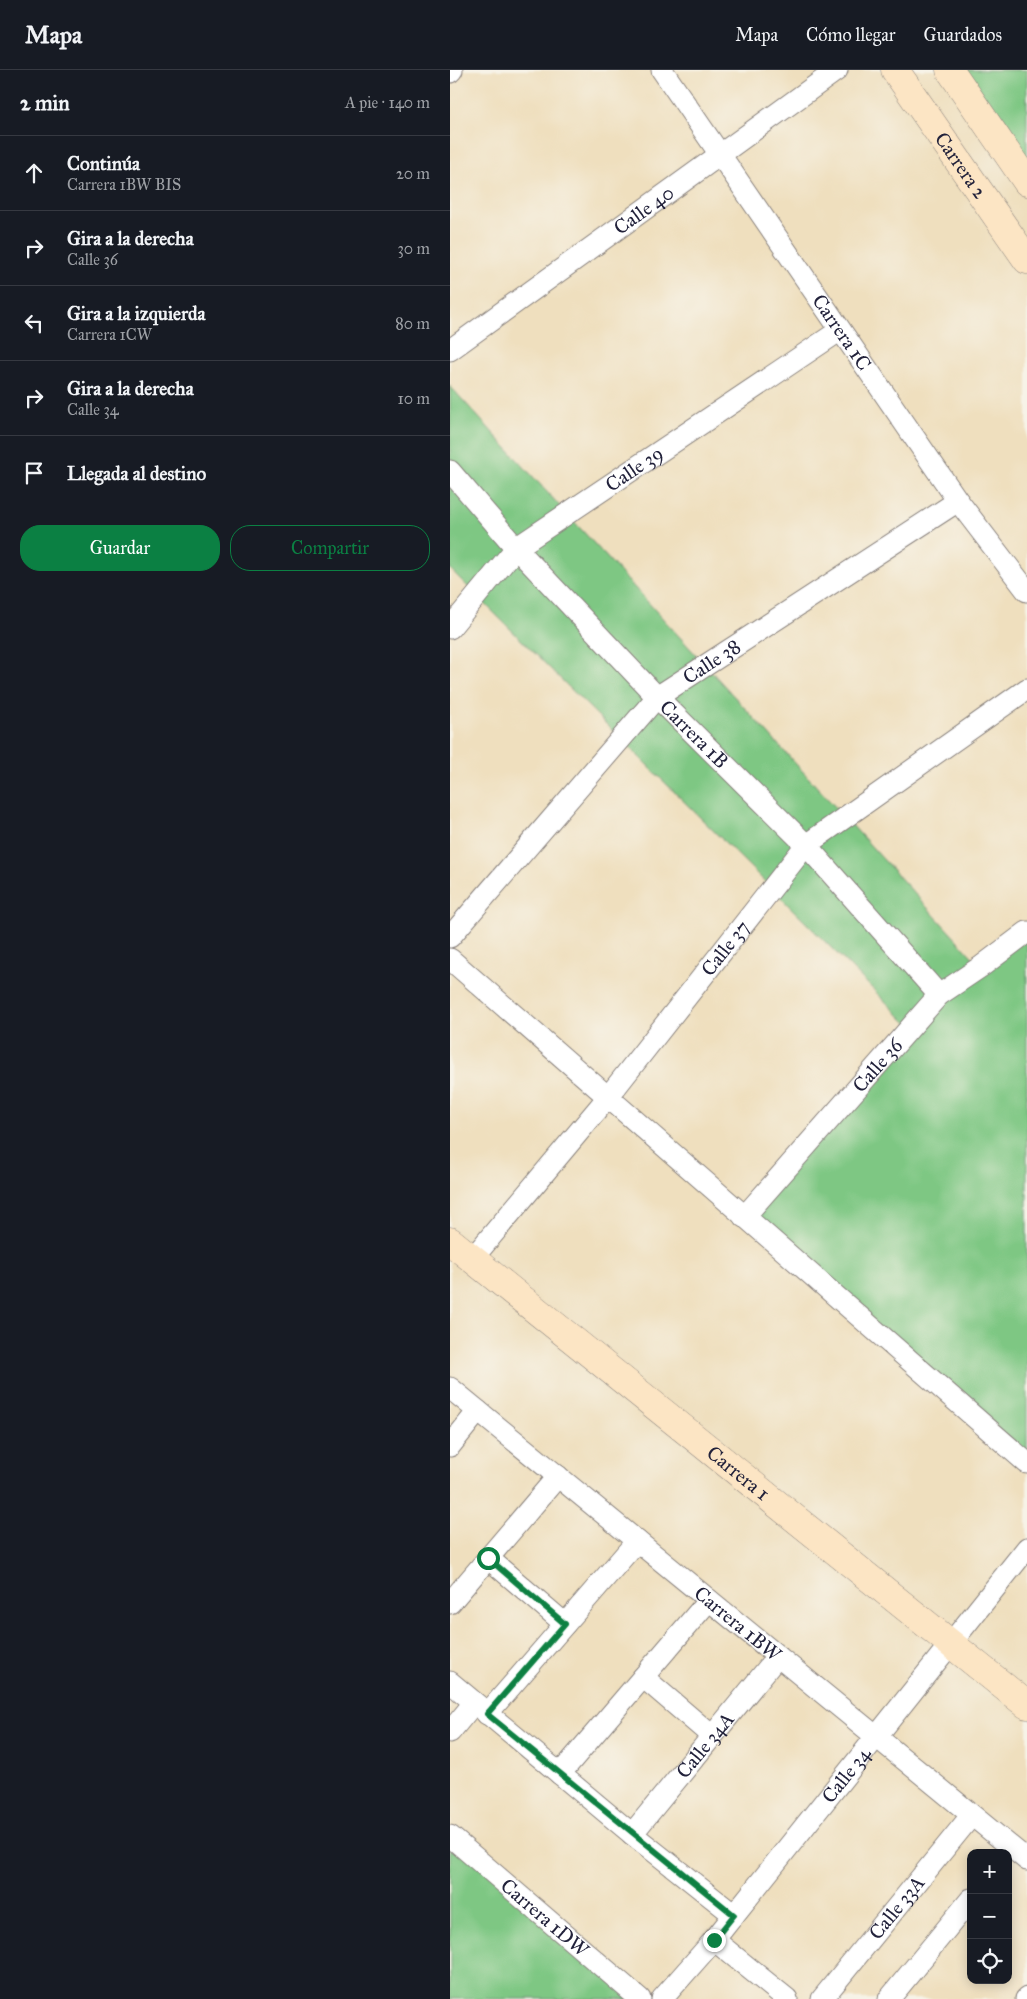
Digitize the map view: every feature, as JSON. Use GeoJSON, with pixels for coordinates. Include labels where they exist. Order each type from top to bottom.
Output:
{"type":"FeatureCollection","features":[{"type":"Feature","properties":{"kind":"main road","name":"Carrera 2"},"geometry":{"type":"LineString","coordinates":[[896,70],[1027,260]]}},
{"type":"Feature","properties":{"kind":"main road"},"geometry":{"type":"LineString","coordinates":[[950,70],[1027,182]]}},
{"type":"Feature","properties":{"kind":"main road","name":"Carrera 1"},"geometry":{"type":"LineString","coordinates":[[450,1241],[1027,1705]]}},
{"type":"Feature","properties":{"kind":"street","name":"Carrera 1C"},"geometry":{"type":"LineString","coordinates":[[662,70],[721,154],[839,331],[958,501],[1027,590]]}},
{"type":"Feature","properties":{"kind":"street","name":"Calle 40"},"geometry":{"type":"LineString","coordinates":[[450,350],[837,70]]}},
{"type":"Feature","properties":{"kind":"street","name":"Calle 39"},"geometry":{"type":"LineString","coordinates":[[450,628],[516,548],[839,331]]}},
{"type":"Feature","properties":{"kind":"street","name":"Carrera 1B"},"geometry":{"type":"LineString","coordinates":[[450,471],[516,548],[657,697],[806,846],[939,995]]}},
{"type":"Feature","properties":{"kind":"street","name":"Calle 38"},"geometry":{"type":"LineString","coordinates":[[450,937],[657,697],[958,501]]}},
{"type":"Feature","properties":{"kind":"street","name":"Calle 37"},"geometry":{"type":"LineString","coordinates":[[472,1259],[608,1096],[806,846],[1027,689]]}},
{"type":"Feature","properties":{"kind":"street","name":"Calle 36"},"geometry":{"type":"LineString","coordinates":[[744,1216],[939,995],[1027,932]]}},
{"type":"Feature","properties":{"kind":"street"},"geometry":{"type":"LineString","coordinates":[[450,959],[1027,1463]]}},
{"type":"Feature","properties":{"kind":"street","name":"Carrera 1BW"},"geometry":{"type":"LineString","coordinates":[[450,1388],[877,1737],[1016,1854]]}},
{"type":"Feature","properties":{"kind":"street"},"geometry":{"type":"LineString","coordinates":[[450,1446],[478,1411]]}},
{"type":"Feature","properties":{"kind":"street"},"geometry":{"type":"LineString","coordinates":[[450,1603],[558,1476]]}},
{"type":"Feature","properties":{"kind":"street"},"geometry":{"type":"LineString","coordinates":[[450,1732],[481,1708],[565,1624],[637,1541]]}},
{"type":"Feature","properties":{"kind":"street","name":"Calle 34"},"geometry":{"type":"LineString","coordinates":[[662,1999],[714,1940],[1027,1548]]}},
{"type":"Feature","properties":{"kind":"street"},"geometry":{"type":"LineString","coordinates":[[488,1558],[565,1624]]}},
{"type":"Feature","properties":{"kind":"street"},"geometry":{"type":"LineString","coordinates":[[560,1774],[709,1600]]}},
{"type":"Feature","properties":{"kind":"street","name":"Calle 34A"},"geometry":{"type":"LineString","coordinates":[[632,1834],[778,1656]]}},
{"type":"Feature","properties":{"kind":"street"},"geometry":{"type":"LineString","coordinates":[[643,1677],[712,1736]]}},
{"type":"Feature","properties":{"kind":"street"},"geometry":{"type":"LineString","coordinates":[[450,1682],[632,1834],[734,1915]]}},
{"type":"Feature","properties":{"kind":"street","name":"Calle 33A"},"geometry":{"type":"LineString","coordinates":[[822,1999],[971,1816]]}},
{"type":"Feature","properties":{"kind":"street","name":"Carrera 1DW"},"geometry":{"type":"LineString","coordinates":[[450,1836],[640,1999]]}},
{"type":"Feature","properties":{"kind":"street"},"geometry":{"type":"LineString","coordinates":[[889,1999],[967,1904]]}},
{"type":"Feature","properties":{"kind":"street"},"geometry":{"type":"LineString","coordinates":[[714,1940],[787,1999]]}},
{"type":"Feature","properties":{"kind":"green space"},"geometry":{"type":"Polygon","coordinates":[[[950,70],[1027,70],[1027,182],[950,70]]]}},
{"type":"Feature","properties":{"kind":"green space"},"geometry":{"type":"Polygon","coordinates":[[[450,386],[979,964],[1027,929],[1027,1455],[747,1217],[909,1025],[450,569],[450,386]]]}},
{"type":"Feature","properties":{"kind":"green space"},"geometry":{"type":"Polygon","coordinates":[[[450,1837],[636,1999],[450,1999],[450,1837]]]}},
{"type":"Feature","properties":{"kind":"route"},"geometry":{"type":"LineString","coordinates":[[488,1558],[565,1624],[487,1714],[632,1834],[734,1915],[714,1940]]}}]}
